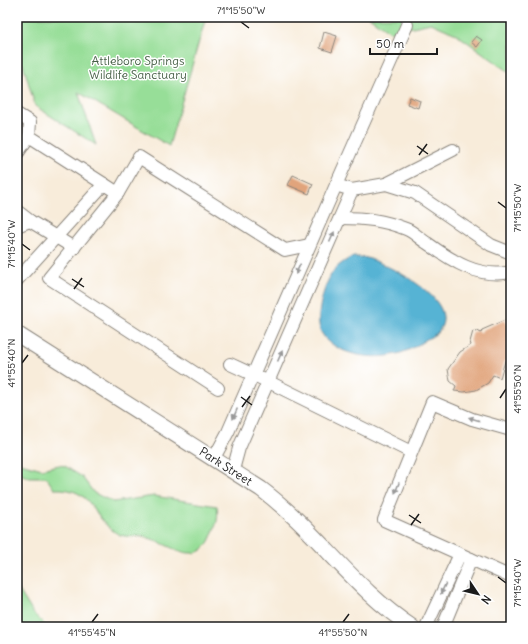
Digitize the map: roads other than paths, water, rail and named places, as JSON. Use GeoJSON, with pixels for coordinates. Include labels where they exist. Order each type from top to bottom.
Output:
{"type":"FeatureCollection","features":[{"type":"Feature","properties":{"kind":"main road","name":"Park Street"},"geometry":{"type":"LineString","coordinates":[[17,334],[233,470],[280,503],[305,526],[362,588],[385,608],[412,627]]}},
{"type":"Feature","properties":{"kind":"lane"},"geometry":{"type":"LineString","coordinates":[[214,458],[228,432],[406,25]]}},
{"type":"Feature","properties":{"kind":"lane"},"geometry":{"type":"LineString","coordinates":[[17,114],[30,122],[29,136],[17,154]]}},
{"type":"Feature","properties":{"kind":"lane"},"geometry":{"type":"LineString","coordinates":[[29,136],[118,193]]}},
{"type":"Feature","properties":{"kind":"lane"},"geometry":{"type":"LineString","coordinates":[[336,185],[352,190],[386,184],[454,150]]}},
{"type":"Feature","properties":{"kind":"lane"},"geometry":{"type":"LineString","coordinates":[[218,388],[49,278],[118,193],[139,157],[285,250],[309,245]]}},
{"type":"Feature","properties":{"kind":"lane"},"geometry":{"type":"LineString","coordinates":[[17,280],[104,184]]}},
{"type":"Feature","properties":{"kind":"lane"},"geometry":{"type":"LineString","coordinates":[[386,184],[415,193],[491,245],[511,253]]}},
{"type":"Feature","properties":{"kind":"lane"},"geometry":{"type":"LineString","coordinates":[[233,470],[239,448],[352,190]]}},
{"type":"Feature","properties":{"kind":"lane"},"geometry":{"type":"LineString","coordinates":[[327,204],[342,214],[368,218],[408,230],[448,258],[474,271],[502,274],[511,272]]}},
{"type":"Feature","properties":{"kind":"lane"},"geometry":{"type":"LineString","coordinates":[[17,211],[30,221],[74,248]]}},
{"type":"Feature","properties":{"kind":"lane"},"geometry":{"type":"LineString","coordinates":[[17,226],[30,221]]}},
{"type":"Feature","properties":{"kind":"lane"},"geometry":{"type":"LineString","coordinates":[[230,364],[411,452]]}},
{"type":"Feature","properties":{"kind":"lane"},"geometry":{"type":"LineString","coordinates":[[511,430],[472,419],[432,402],[384,520],[511,577]]}},
{"type":"Feature","properties":{"kind":"lane"},"geometry":{"type":"LineString","coordinates":[[426,627],[460,554]]}},
{"type":"Feature","properties":{"kind":"lane"},"geometry":{"type":"LineString","coordinates":[[443,627],[471,559]]}},
{"type":"Feature","properties":{"kind":"water"},"geometry":{"type":"Polygon","coordinates":[[[352,257],[365,258],[377,262],[406,276],[420,286],[441,308],[443,320],[438,332],[418,345],[401,353],[373,357],[353,354],[334,346],[327,340],[321,332],[319,326],[320,309],[324,290],[331,274],[335,269],[352,257]]]}},
{"type":"Feature","properties":{"kind":"park label","name":"Attleboro Springs Wildlife Sanctuary"},"geometry":{"type":"Point","coordinates":[138,68]}}]}
